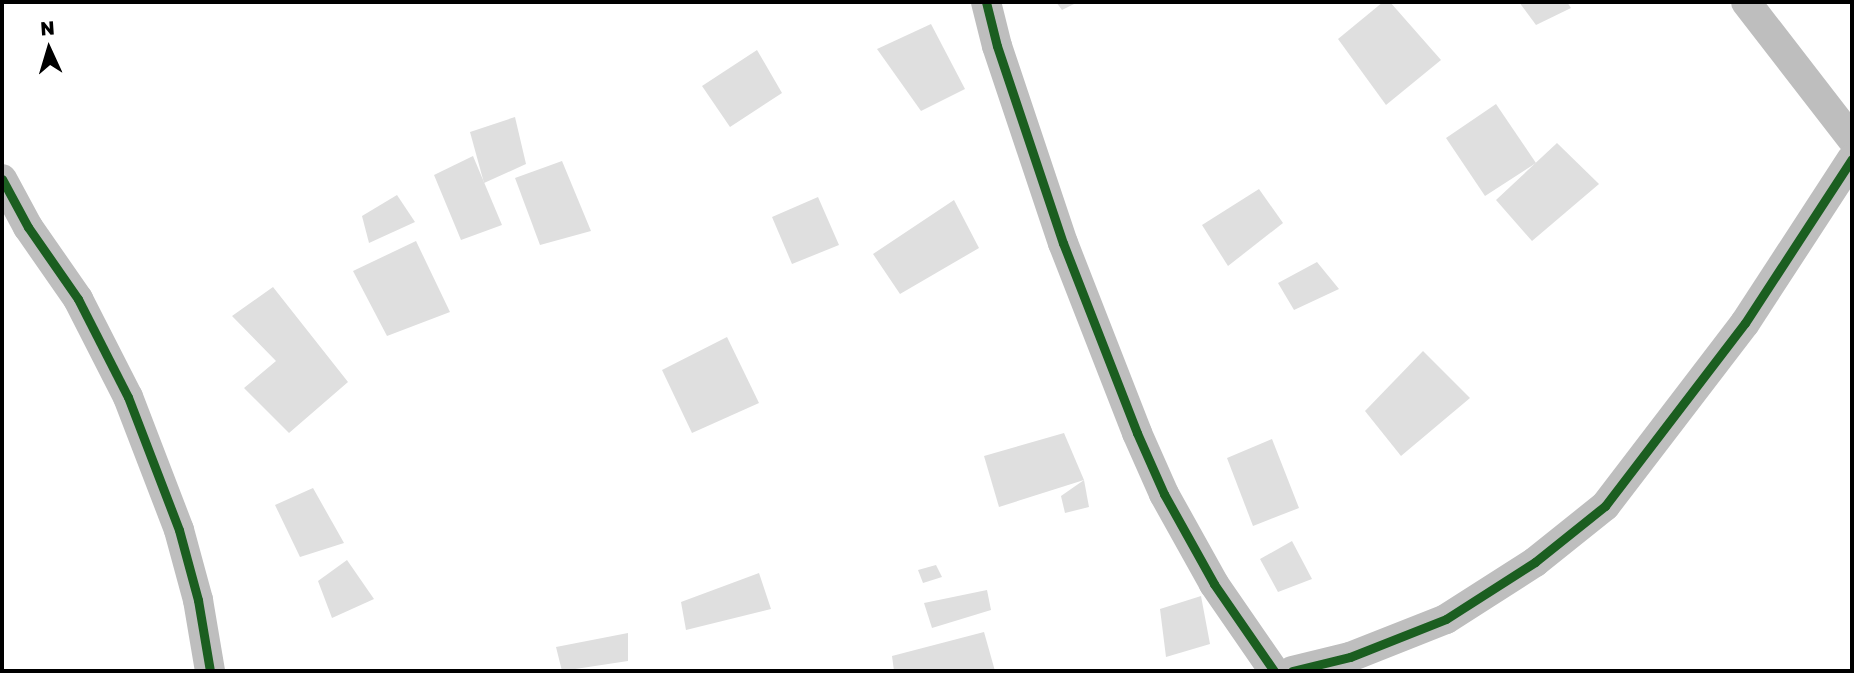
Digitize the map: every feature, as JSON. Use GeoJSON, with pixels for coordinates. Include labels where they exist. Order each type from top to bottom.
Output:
{"type":"FeatureCollection","features":[{"type":"Feature","properties":{"kind":"street"},"geometry":{"type":"LineString","coordinates":[[986,2],[997,46],[1063,243],[1137,433],[1164,494],[1214,584],[1275,671]]}},
{"type":"Feature","properties":{"kind":"street"},"geometry":{"type":"LineString","coordinates":[[1746,2],[1852,139]]}},
{"type":"Feature","properties":{"kind":"street"},"geometry":{"type":"LineString","coordinates":[[1292,671],[1350,657],[1446,618],[1535,562],[1605,506],[1745,323],[1852,159]]}},
{"type":"Feature","properties":{"kind":"street"},"geometry":{"type":"LineString","coordinates":[[2,179],[28,227],[78,299],[128,397],[178,530],[198,600],[210,671]]}},
{"type":"Feature","properties":{"kind":"building"},"geometry":{"type":"Polygon","coordinates":[[[1056,2],[1078,2],[1062,10],[1056,2]]]}},
{"type":"Feature","properties":{"kind":"building"},"geometry":{"type":"Polygon","coordinates":[[[1383,2],[1390,2],[1441,60],[1386,105],[1338,39],[1383,2]]]}},
{"type":"Feature","properties":{"kind":"building"},"geometry":{"type":"Polygon","coordinates":[[[1519,2],[1567,2],[1571,8],[1536,25],[1519,2]]]}},
{"type":"Feature","properties":{"kind":"building"},"geometry":{"type":"Polygon","coordinates":[[[931,24],[965,89],[921,111],[877,49],[931,24]]]}},
{"type":"Feature","properties":{"kind":"building"},"geometry":{"type":"Polygon","coordinates":[[[757,50],[782,93],[730,127],[702,86],[757,50]]]}},
{"type":"Feature","properties":{"kind":"building"},"geometry":{"type":"Polygon","coordinates":[[[1496,104],[1536,163],[1485,196],[1446,138],[1496,104]]]}},
{"type":"Feature","properties":{"kind":"building"},"geometry":{"type":"Polygon","coordinates":[[[515,117],[526,164],[484,183],[470,132],[515,117]]]}},
{"type":"Feature","properties":{"kind":"building"},"geometry":{"type":"Polygon","coordinates":[[[1557,143],[1599,184],[1532,241],[1496,200],[1557,143]]]}},
{"type":"Feature","properties":{"kind":"building"},"geometry":{"type":"Polygon","coordinates":[[[473,156],[502,225],[461,240],[434,175],[473,156]]]}},
{"type":"Feature","properties":{"kind":"building"},"geometry":{"type":"Polygon","coordinates":[[[562,161],[591,231],[540,245],[515,178],[562,161]]]}},
{"type":"Feature","properties":{"kind":"building"},"geometry":{"type":"Polygon","coordinates":[[[1259,189],[1283,223],[1228,266],[1202,225],[1259,189]]]}},
{"type":"Feature","properties":{"kind":"building"},"geometry":{"type":"Polygon","coordinates":[[[397,195],[415,222],[369,243],[362,216],[397,195]]]}},
{"type":"Feature","properties":{"kind":"building"},"geometry":{"type":"Polygon","coordinates":[[[818,197],[839,245],[792,264],[772,217],[818,197]]]}},
{"type":"Feature","properties":{"kind":"building"},"geometry":{"type":"Polygon","coordinates":[[[954,200],[979,248],[900,294],[873,254],[954,200]]]}},
{"type":"Feature","properties":{"kind":"building"},"geometry":{"type":"Polygon","coordinates":[[[416,241],[450,312],[387,336],[353,271],[416,241]]]}},
{"type":"Feature","properties":{"kind":"building"},"geometry":{"type":"Polygon","coordinates":[[[1317,262],[1339,289],[1294,310],[1278,283],[1317,262]]]}},
{"type":"Feature","properties":{"kind":"building"},"geometry":{"type":"Polygon","coordinates":[[[273,287],[348,382],[289,433],[244,388],[276,361],[232,316],[273,287]]]}},
{"type":"Feature","properties":{"kind":"building"},"geometry":{"type":"Polygon","coordinates":[[[727,337],[759,403],[692,433],[662,370],[727,337]]]}},
{"type":"Feature","properties":{"kind":"building"},"geometry":{"type":"Polygon","coordinates":[[[1423,351],[1470,398],[1401,456],[1365,411],[1423,351]]]}},
{"type":"Feature","properties":{"kind":"building"},"geometry":{"type":"Polygon","coordinates":[[[1064,433],[1084,480],[999,507],[984,456],[1064,433]]]}},
{"type":"Feature","properties":{"kind":"building"},"geometry":{"type":"Polygon","coordinates":[[[1272,439],[1299,508],[1253,526],[1227,458],[1272,439]]]}},
{"type":"Feature","properties":{"kind":"building"},"geometry":{"type":"Polygon","coordinates":[[[1084,480],[1089,507],[1065,513],[1061,496],[1084,480]]]}},
{"type":"Feature","properties":{"kind":"building"},"geometry":{"type":"Polygon","coordinates":[[[313,488],[344,543],[300,557],[275,505],[313,488]]]}},
{"type":"Feature","properties":{"kind":"building"},"geometry":{"type":"Polygon","coordinates":[[[1292,541],[1312,579],[1278,592],[1260,559],[1292,541]]]}},
{"type":"Feature","properties":{"kind":"building"},"geometry":{"type":"Polygon","coordinates":[[[347,560],[374,599],[332,618],[318,581],[347,560]]]}},
{"type":"Feature","properties":{"kind":"building"},"geometry":{"type":"Polygon","coordinates":[[[936,565],[942,577],[923,583],[918,570],[936,565]]]}},
{"type":"Feature","properties":{"kind":"building"},"geometry":{"type":"Polygon","coordinates":[[[759,573],[771,609],[686,630],[681,602],[759,573]]]}},
{"type":"Feature","properties":{"kind":"building"},"geometry":{"type":"Polygon","coordinates":[[[987,590],[991,610],[932,628],[924,603],[987,590]]]}},
{"type":"Feature","properties":{"kind":"building"},"geometry":{"type":"Polygon","coordinates":[[[1201,596],[1210,644],[1166,657],[1160,609],[1201,596]]]}},
{"type":"Feature","properties":{"kind":"building"},"geometry":{"type":"Polygon","coordinates":[[[984,632],[995,671],[894,671],[892,656],[984,632]]]}},
{"type":"Feature","properties":{"kind":"building"},"geometry":{"type":"Polygon","coordinates":[[[628,633],[628,661],[562,671],[556,647],[628,633]]]}},
{"type":"Feature","properties":{"kind":"cycle path"},"geometry":{"type":"LineString","coordinates":[[986,2],[997,46],[1063,243],[1137,433],[1164,494],[1214,584],[1274,671]]}},
{"type":"Feature","properties":{"kind":"cycle path"},"geometry":{"type":"LineString","coordinates":[[1292,671],[1350,657],[1446,619],[1535,562],[1605,506],[1745,323],[1852,159]]}},
{"type":"Feature","properties":{"kind":"cycle path"},"geometry":{"type":"LineString","coordinates":[[2,179],[28,227],[78,299],[128,397],[179,530],[198,600],[210,671]]}}]}
